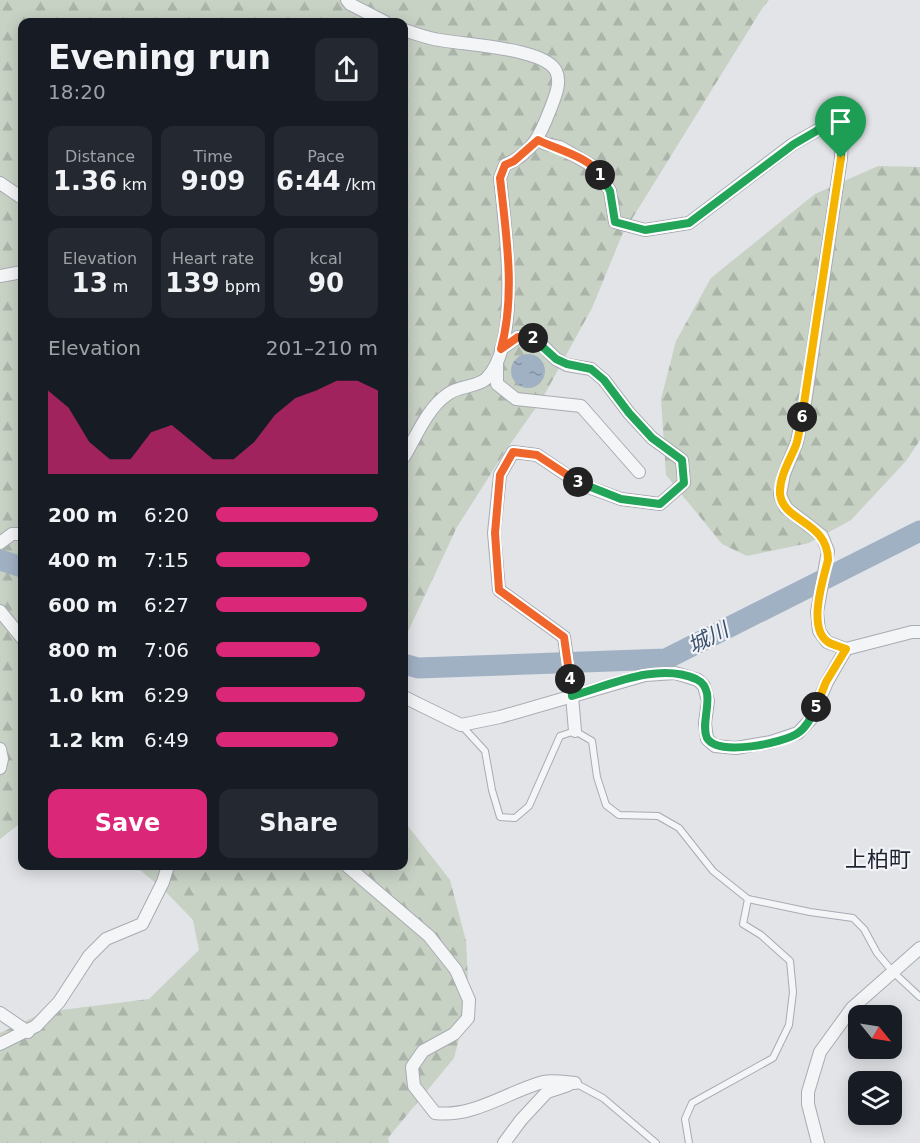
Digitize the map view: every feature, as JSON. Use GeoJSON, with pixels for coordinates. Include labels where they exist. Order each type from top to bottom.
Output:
{"type":"FeatureCollection","features":[{"type":"Feature","properties":{"kind":"street"},"geometry":{"type":"LineString","coordinates":[[347,0],[350,4],[377,18]]}},
{"type":"Feature","properties":{"kind":"street"},"geometry":{"type":"LineString","coordinates":[[408,31],[435,39],[528,53],[550,63],[557,73],[557,89],[538,140],[514,161],[505,165],[500,178],[509,278],[504,337],[497,364],[497,384],[516,399],[581,406],[639,472]]}},
{"type":"Feature","properties":{"kind":"street"},"geometry":{"type":"LineString","coordinates":[[538,140],[560,147],[596,168],[610,191],[615,222],[645,230],[689,223],[794,144],[825,126],[837,126],[842,136],[841,158],[805,403],[797,442],[783,474],[780,495],[786,508],[822,536],[828,551],[817,612],[819,631],[827,642],[846,649],[903,634],[920,632]]}},
{"type":"Feature","properties":{"kind":"street"},"geometry":{"type":"LineString","coordinates":[[0,183],[18,195]]}},
{"type":"Feature","properties":{"kind":"street"},"geometry":{"type":"LineString","coordinates":[[0,276],[18,273]]}},
{"type":"Feature","properties":{"kind":"street"},"geometry":{"type":"LineString","coordinates":[[501,349],[518,337],[535,338],[556,359],[591,369],[604,380],[652,438],[682,460],[684,483],[660,504],[621,499],[580,484],[537,455],[513,452],[500,475],[495,533],[499,590],[564,637],[575,731]]}},
{"type":"Feature","properties":{"kind":"street"},"geometry":{"type":"LineString","coordinates":[[408,450],[432,409],[448,393],[484,381],[497,364]]}},
{"type":"Feature","properties":{"kind":"street"},"geometry":{"type":"LineString","coordinates":[[0,543],[12,534],[18,534]]}},
{"type":"Feature","properties":{"kind":"street"},"geometry":{"type":"LineString","coordinates":[[0,611],[18,633]]}},
{"type":"Feature","properties":{"kind":"street"},"geometry":{"type":"LineString","coordinates":[[408,699],[461,725],[500,717],[645,675],[675,673],[698,680],[704,686],[708,701],[705,723],[707,739],[715,746],[736,748],[771,742],[798,733],[811,719],[826,682],[846,649]]}},
{"type":"Feature","properties":{"kind":"street"},"geometry":{"type":"LineString","coordinates":[[0,749],[0,768]]}},
{"type":"Feature","properties":{"kind":"street"},"geometry":{"type":"LineString","coordinates":[[0,1044],[36,1026],[60,1002],[89,956],[106,939],[142,924],[167,870]]}},
{"type":"Feature","properties":{"kind":"street"},"geometry":{"type":"LineString","coordinates":[[352,870],[429,936],[456,970],[469,1000],[468,1018],[454,1034],[423,1052],[412,1067],[414,1086],[435,1113],[451,1115],[497,1101],[545,1081],[575,1083]]}},
{"type":"Feature","properties":{"kind":"street"},"geometry":{"type":"LineString","coordinates":[[818,1143],[808,1104],[808,1092],[820,1052],[852,1008],[920,948]]}},
{"type":"Feature","properties":{"kind":"street"},"geometry":{"type":"LineString","coordinates":[[0,1013],[28,1032]]}},
{"type":"Feature","properties":{"kind":"street"},"geometry":{"type":"LineString","coordinates":[[504,1143],[521,1120],[548,1092],[575,1083]]}},
{"type":"Feature","properties":{"kind":"lane"},"geometry":{"type":"LineString","coordinates":[[461,725],[485,751],[492,790],[500,817],[515,818],[529,806],[560,736],[575,731],[592,741],[597,777],[606,805],[618,815],[658,816],[679,828],[713,871],[748,899],[853,918],[864,929],[877,953],[893,972],[920,997]]}},
{"type":"Feature","properties":{"kind":"lane"},"geometry":{"type":"LineString","coordinates":[[689,1143],[685,1119],[692,1102],[773,1058],[789,1025],[794,992],[790,961],[761,935],[743,924],[748,899]]}},
{"type":"Feature","properties":{"kind":"lane"},"geometry":{"type":"LineString","coordinates":[[575,1083],[603,1098],[656,1143]]}},
{"type":"Feature","properties":{"kind":"green space"},"geometry":{"type":"Polygon","coordinates":[[[0,0],[769,0],[622,235],[592,308],[542,399],[457,527],[408,631],[408,18],[18,18],[18,825],[0,839],[0,0]]]}},
{"type":"Feature","properties":{"kind":"green space"},"geometry":{"type":"Polygon","coordinates":[[[878,166],[920,167],[920,440],[906,461],[851,520],[809,543],[747,556],[722,544],[666,475],[661,399],[676,341],[711,278],[815,194],[878,166]]]}},
{"type":"Feature","properties":{"kind":"green space"},"geometry":{"type":"Polygon","coordinates":[[[408,826],[450,880],[466,941],[469,1000],[454,1058],[388,1138],[389,1143],[0,1143],[0,1033],[45,1012],[149,999],[199,950],[193,920],[163,889],[140,870],[408,870],[408,826]]]}},
{"type":"Feature","properties":{"kind":"water"},"geometry":{"type":"Polygon","coordinates":[[[528,354],[540,359],[545,371],[540,383],[528,388],[516,383],[511,371],[516,359],[528,354]]]}},
{"type":"Feature","properties":{"kind":"waterway","name":"城川"},"geometry":{"type":"LineString","coordinates":[[408,665],[418,668],[666,659],[920,531]]}},
{"type":"Feature","properties":{"kind":"waterway","name":"城川"},"geometry":{"type":"LineString","coordinates":[[0,560],[18,566]]}},
{"type":"Feature","properties":{"kind":"district","name":"上柏町"},"geometry":{"type":"Point","coordinates":[878,859]}},
{"type":"Feature","properties":{"kind":"route"},"geometry":{"type":"LineString","coordinates":[[825,126],[837,126],[842,136],[841,158],[805,403],[797,442],[783,474],[780,495],[786,508],[822,536],[828,551],[828,560],[817,612],[819,631],[827,642],[846,649],[826,682],[811,719],[798,733],[771,742],[736,748],[715,746],[707,739],[705,723],[708,701],[704,686],[698,680],[675,673],[645,675],[572,696],[564,637],[499,590],[495,533],[500,475],[513,452],[537,455],[580,484],[621,499],[660,504],[684,483],[682,460],[652,438],[604,380],[591,369],[556,359],[535,338],[518,337],[501,349],[509,278],[500,178],[505,165],[514,161],[538,140],[560,147],[596,168],[610,191],[615,222],[645,230],[689,223],[794,144],[825,126]]}}]}
